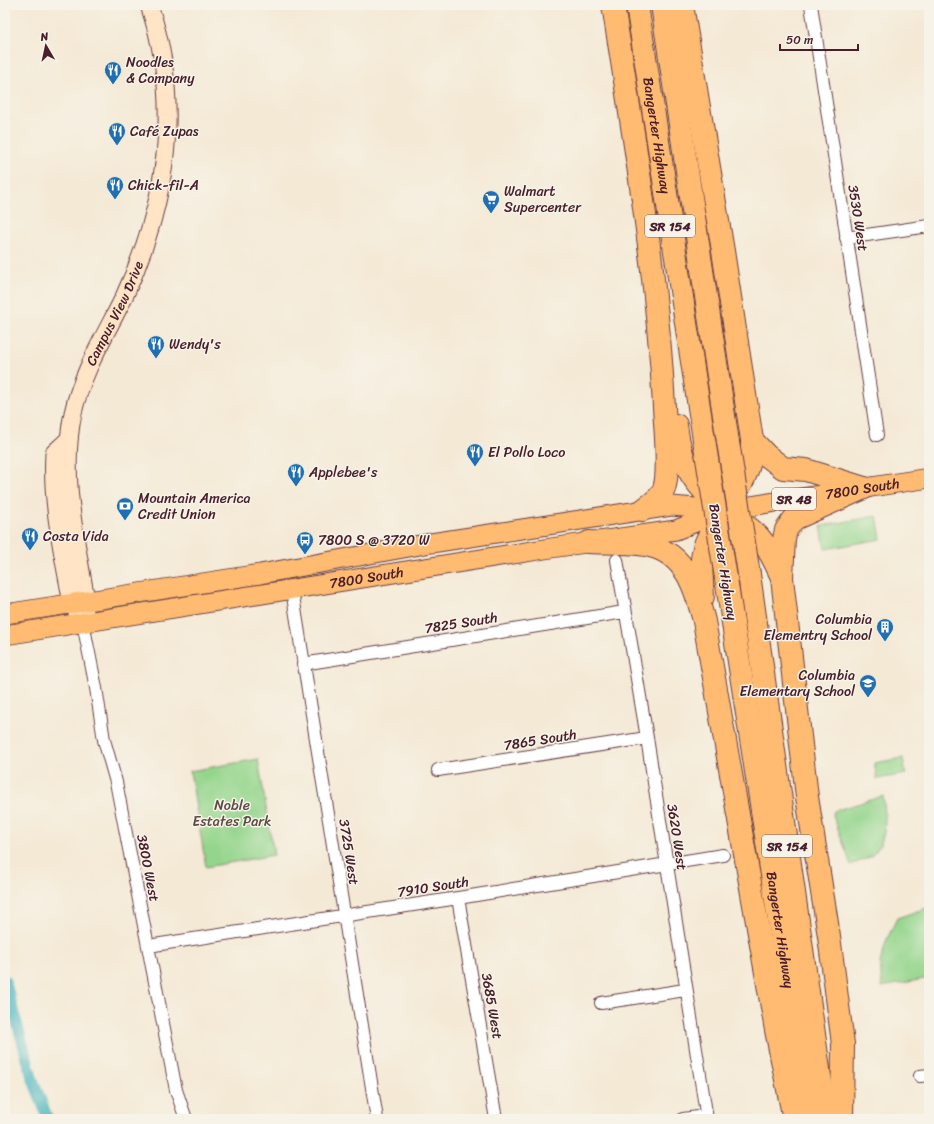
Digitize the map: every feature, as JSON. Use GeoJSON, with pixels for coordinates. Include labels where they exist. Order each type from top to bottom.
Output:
{"type":"FeatureCollection","features":[{"type":"Feature","properties":{"kind":"highway"},"geometry":{"type":"LineString","coordinates":[[613,5],[643,206],[661,356],[665,441],[665,485],[661,495],[643,510]]}},
{"type":"Feature","properties":{"kind":"highway","name":"Bangerter Highway"},"geometry":{"type":"LineString","coordinates":[[637,5],[802,1068],[808,1119]]}},
{"type":"Feature","properties":{"kind":"highway","name":"Bangerter Highway"},"geometry":{"type":"LineString","coordinates":[[662,5],[749,574],[826,1119]]}},
{"type":"Feature","properties":{"kind":"highway"},"geometry":{"type":"LineString","coordinates":[[682,5],[723,252],[752,440],[752,457],[748,473],[740,489],[725,510],[706,542],[701,561],[704,621]]}},
{"type":"Feature","properties":{"kind":"highway"},"geometry":{"type":"LineString","coordinates":[[661,356],[674,416],[678,445],[686,466],[706,493],[758,537],[769,551],[782,578]]}},
{"type":"Feature","properties":{"kind":"highway"},"geometry":{"type":"LineString","coordinates":[[752,440],[766,455],[783,468],[806,470],[864,488]]}},
{"type":"Feature","properties":{"kind":"highway"},"geometry":{"type":"LineString","coordinates":[[842,1119],[843,1044],[829,936],[807,797],[782,578],[784,539],[786,530],[794,519],[864,488]]}},
{"type":"Feature","properties":{"kind":"highway"},"geometry":{"type":"LineString","coordinates":[[589,542],[650,546],[666,553],[682,566],[696,589],[704,621],[776,1030],[794,1119]]}},
{"type":"Feature","properties":{"kind":"main road","name":"7800 South"},"geometry":{"type":"LineString","coordinates":[[5,635],[589,542],[676,530],[725,510],[929,478]]}},
{"type":"Feature","properties":{"kind":"main road","name":"7800 South"},"geometry":{"type":"LineString","coordinates":[[5,614],[260,574],[431,543],[643,510],[671,506],[725,510]]}},
{"type":"Feature","properties":{"kind":"street","name":"Campus View Drive"},"geometry":{"type":"LineString","coordinates":[[84,623],[79,602],[68,477],[69,439],[73,412],[82,383],[137,267],[150,232],[162,185],[167,145],[167,103],[160,48],[149,5]]}},
{"type":"Feature","properties":{"kind":"street","name":"3530 West"},"geometry":{"type":"LineString","coordinates":[[811,5],[877,435]]}},
{"type":"Feature","properties":{"kind":"street"},"geometry":{"type":"LineString","coordinates":[[846,238],[929,226]]}},
{"type":"Feature","properties":{"kind":"street","name":"3620 West"},"geometry":{"type":"LineString","coordinates":[[617,560],[624,612],[647,738],[685,990],[706,1117]]}},
{"type":"Feature","properties":{"kind":"street","name":"3725 West"},"geometry":{"type":"LineString","coordinates":[[292,590],[302,664],[377,1119]]}},
{"type":"Feature","properties":{"kind":"street","name":"7825 South"},"geometry":{"type":"LineString","coordinates":[[302,664],[624,612]]}},
{"type":"Feature","properties":{"kind":"street","name":"3800 West"},"geometry":{"type":"LineString","coordinates":[[84,623],[104,740],[116,782],[176,1090],[186,1119]]}},
{"type":"Feature","properties":{"kind":"street","name":"7865 South"},"geometry":{"type":"LineString","coordinates":[[438,770],[647,738]]}},
{"type":"Feature","properties":{"kind":"street","name":"7910 South"},"geometry":{"type":"LineString","coordinates":[[148,946],[723,855]]}},
{"type":"Feature","properties":{"kind":"street","name":"3685 West"},"geometry":{"type":"LineString","coordinates":[[458,898],[496,1119]]}},
{"type":"Feature","properties":{"kind":"street"},"geometry":{"type":"LineString","coordinates":[[601,1003],[685,990]]}},
{"type":"Feature","properties":{"kind":"street"},"geometry":{"type":"LineString","coordinates":[[683,1119],[706,1117]]}},
{"type":"Feature","properties":{"kind":"green space"},"geometry":{"type":"Polygon","coordinates":[[[877,516],[881,539],[825,549],[821,526],[877,516]]]}},
{"type":"Feature","properties":{"kind":"green space"},"geometry":{"type":"Polygon","coordinates":[[[903,758],[906,774],[877,779],[874,763],[903,758]]]}},
{"type":"Feature","properties":{"kind":"green space","name":"Noble Estates Park"},"geometry":{"type":"Polygon","coordinates":[[[258,759],[274,855],[206,867],[190,771],[258,759]]]}},
{"type":"Feature","properties":{"kind":"green space"},"geometry":{"type":"Polygon","coordinates":[[[883,796],[885,820],[883,836],[880,844],[877,850],[867,859],[851,865],[833,815],[834,811],[883,796]]]}},
{"type":"Feature","properties":{"kind":"green space"},"geometry":{"type":"Polygon","coordinates":[[[929,907],[929,978],[882,987],[880,962],[887,939],[897,918],[929,907]]]}},
{"type":"Feature","properties":{"kind":"waterway"},"geometry":{"type":"LineString","coordinates":[[5,980],[32,1077],[48,1119]]}},
{"type":"Feature","properties":{"kind":"place","name":"Noodles & Company"},"geometry":{"type":"Point","coordinates":[113,85]}},
{"type":"Feature","properties":{"kind":"place","name":"Café Zupas"},"geometry":{"type":"Point","coordinates":[117,146]}},
{"type":"Feature","properties":{"kind":"place","name":"Chick-fil-A"},"geometry":{"type":"Point","coordinates":[115,200]}},
{"type":"Feature","properties":{"kind":"place","name":"Walmart Supercenter"},"geometry":{"type":"Point","coordinates":[491,214]}},
{"type":"Feature","properties":{"kind":"place","name":"Wendy's"},"geometry":{"type":"Point","coordinates":[156,359]}},
{"type":"Feature","properties":{"kind":"place","name":"El Pollo Loco"},"geometry":{"type":"Point","coordinates":[475,467]}},
{"type":"Feature","properties":{"kind":"place","name":"Applebee's"},"geometry":{"type":"Point","coordinates":[296,487]}},
{"type":"Feature","properties":{"kind":"place","name":"Mountain America Credit Union"},"geometry":{"type":"Point","coordinates":[125,521]}},
{"type":"Feature","properties":{"kind":"place","name":"Costa Vida"},"geometry":{"type":"Point","coordinates":[30,551]}},
{"type":"Feature","properties":{"kind":"place","name":"7800 S @ 3720 W"},"geometry":{"type":"Point","coordinates":[305,555]}},
{"type":"Feature","properties":{"kind":"place","name":"Columbia Elementry School"},"geometry":{"type":"Point","coordinates":[885,642]}},
{"type":"Feature","properties":{"kind":"place","name":"Columbia Elementary School"},"geometry":{"type":"Point","coordinates":[868,698]}}]}
